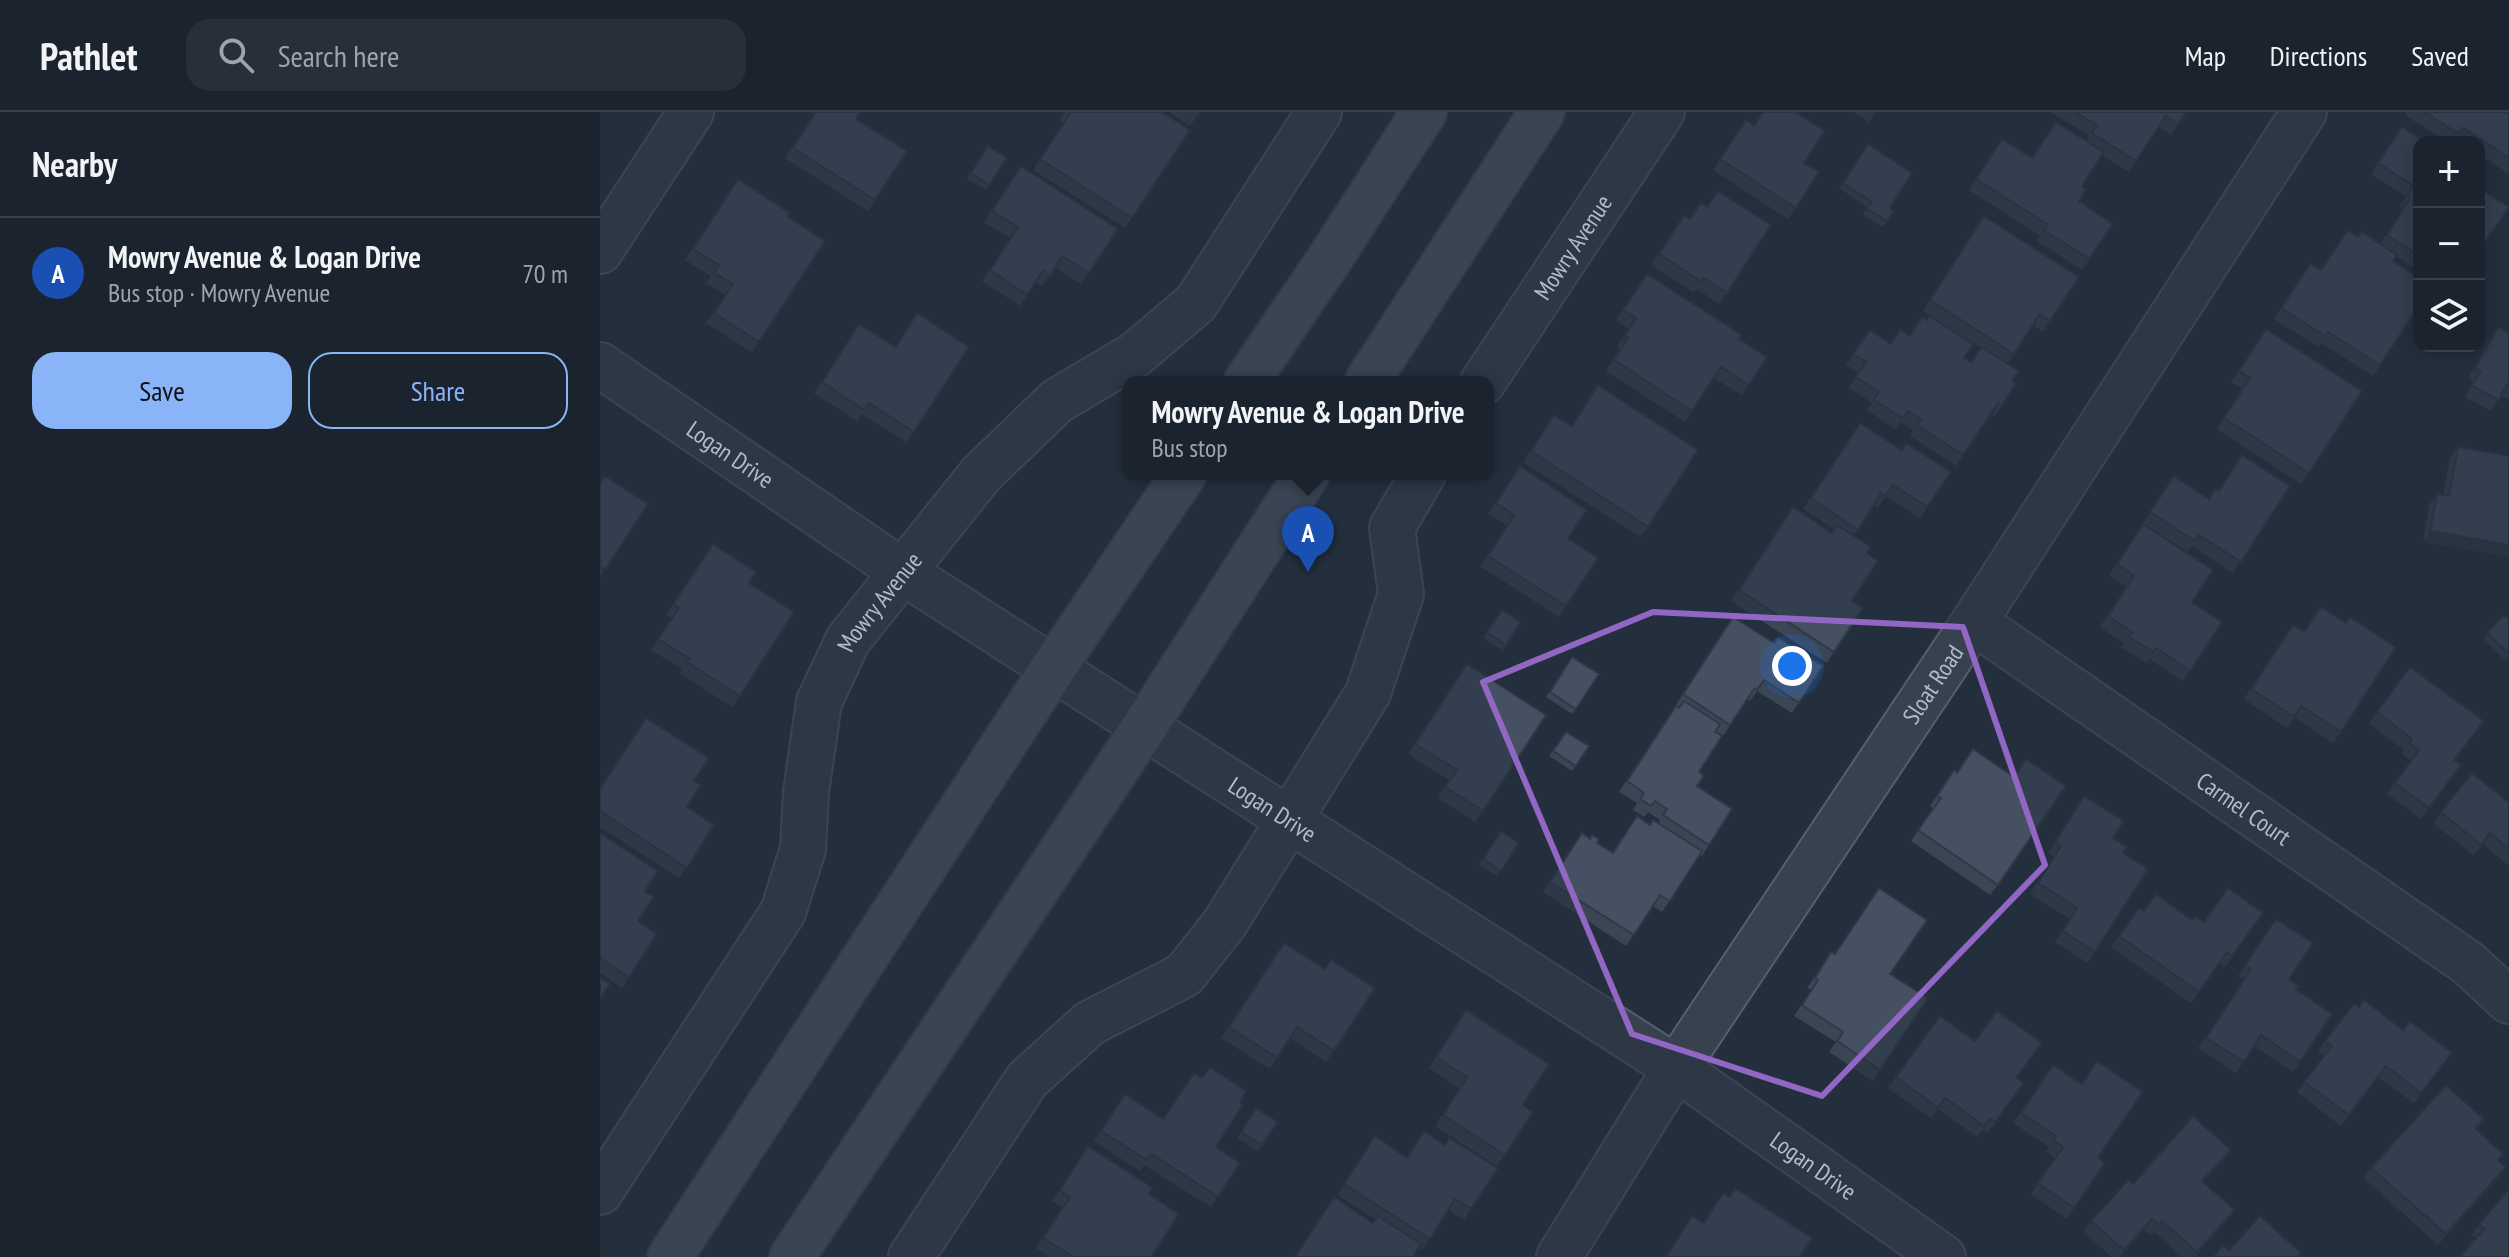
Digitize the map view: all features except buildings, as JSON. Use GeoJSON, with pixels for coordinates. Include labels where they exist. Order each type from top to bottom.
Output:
{"type":"FeatureCollection","features":[{"type":"Feature","properties":{"kind":"main road"},"geometry":{"type":"LineString","coordinates":[[1250,376],[1424,112]]}},
{"type":"Feature","properties":{"kind":"main road"},"geometry":{"type":"LineString","coordinates":[[1371,376],[1542,112]]}},
{"type":"Feature","properties":{"kind":"main road"},"geometry":{"type":"LineString","coordinates":[[670,1257],[1054,667],[1180,480]]}},
{"type":"Feature","properties":{"kind":"main road"},"geometry":{"type":"LineString","coordinates":[[792,1257],[1145,726],[1303,480]]}},
{"type":"Feature","properties":{"kind":"street"},"geometry":{"type":"LineString","coordinates":[[600,251],[691,112]]}},
{"type":"Feature","properties":{"kind":"street","name":"Mowry Avenue"},"geometry":{"type":"LineString","coordinates":[[600,1192],[783,912],[803,849],[806,792],[819,702],[848,640],[982,473],[1057,401],[1136,354],[1196,303],[1319,112]]}},
{"type":"Feature","properties":{"kind":"street","name":"Mowry Avenue"},"geometry":{"type":"LineString","coordinates":[[1487,376],[1662,112]]}},
{"type":"Feature","properties":{"kind":"street","name":"Sloat Road"},"geometry":{"type":"LineString","coordinates":[[1559,1257],[1676,1068],[1974,622],[2304,112]]}},
{"type":"Feature","properties":{"kind":"street","name":"Logan Drive"},"geometry":{"type":"LineString","coordinates":[[600,365],[903,572],[1676,1068],[1943,1257]]}},
{"type":"Feature","properties":{"kind":"street"},"geometry":{"type":"LineString","coordinates":[[911,1257],[1027,1080],[1090,1023],[1184,975],[1225,923],[1368,693],[1401,594],[1392,528],[1420,480]]}},
{"type":"Feature","properties":{"kind":"street","name":"Carmel Court"},"geometry":{"type":"LineString","coordinates":[[1974,622],[2468,963],[2509,1001]]}},
{"type":"Feature","properties":{"kind":"highlighted area"},"geometry":{"type":"Polygon","coordinates":[[[1653,612],[1963,627],[2045,865],[1822,1096],[1632,1034],[1483,682],[1653,612]]]}},
{"type":"Feature","properties":{"kind":"place","name":"Mowry Avenue & Logan Drive"},"geometry":{"type":"Point","coordinates":[1308,572]}}]}
